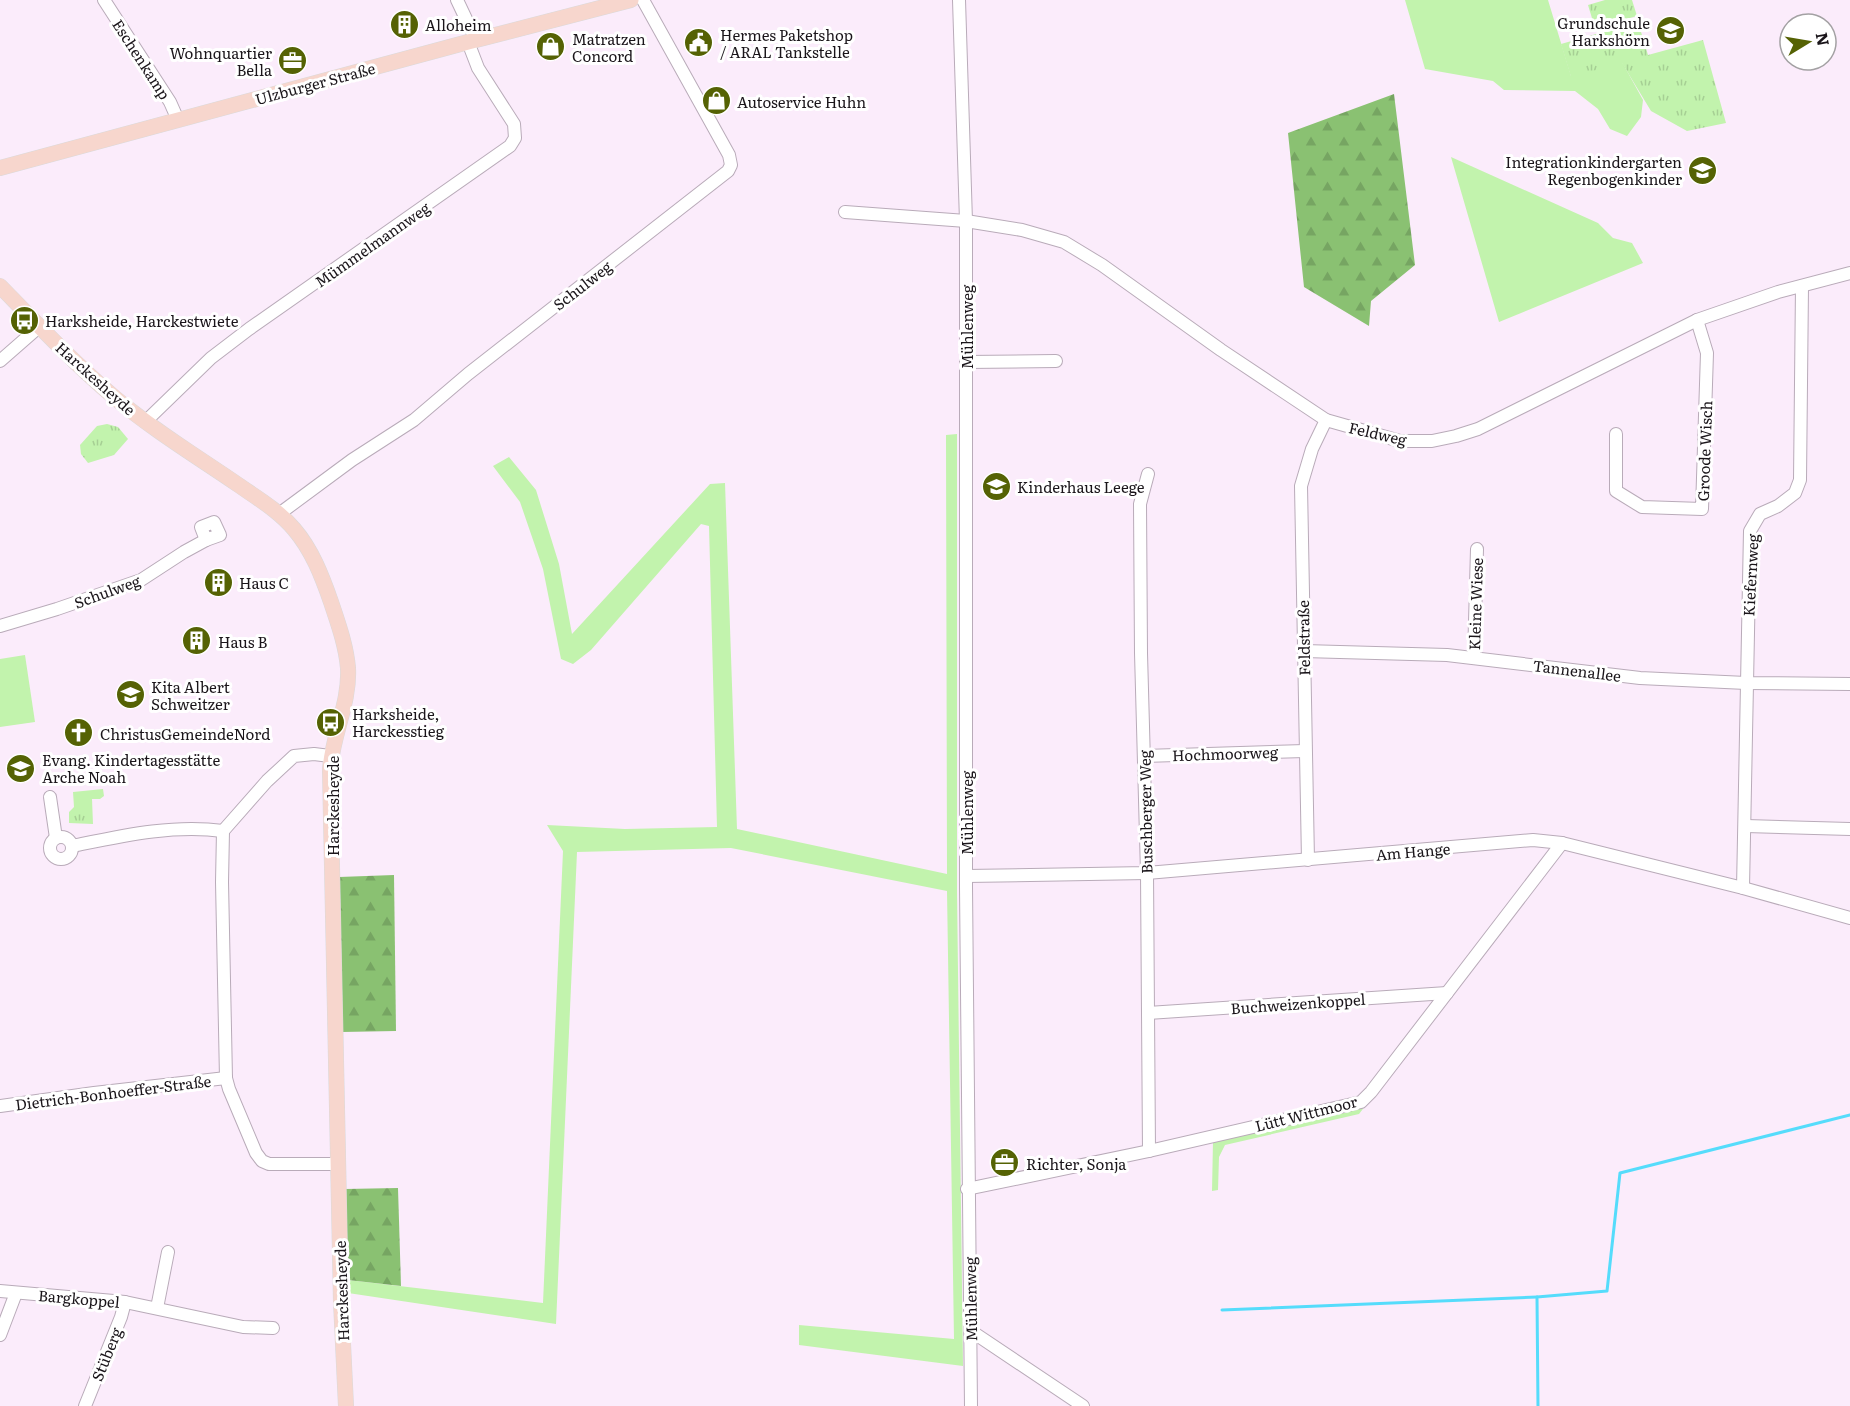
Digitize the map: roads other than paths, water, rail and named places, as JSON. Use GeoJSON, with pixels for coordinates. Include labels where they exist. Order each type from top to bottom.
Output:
{"type":"FeatureCollection","features":[{"type":"Feature","properties":{"kind":"main road","name":"Ulzburger Straße"},"geometry":{"type":"LineString","coordinates":[[0,168],[627,0]]}},
{"type":"Feature","properties":{"kind":"main road","name":"Harckesheyde"},"geometry":{"type":"LineString","coordinates":[[0,286],[114,397],[279,513],[295,530],[313,557],[343,639],[348,681],[330,756],[338,1164],[346,1406]]}},
{"type":"Feature","properties":{"kind":"street","name":"Eschenkamp"},"geometry":{"type":"LineString","coordinates":[[104,0],[170,102],[178,120]]}},
{"type":"Feature","properties":{"kind":"street","name":"Mümmelmannweg"},"geometry":{"type":"LineString","coordinates":[[146,421],[211,358],[249,328],[510,146],[515,138],[514,124],[478,68],[472,41],[457,0]]}},
{"type":"Feature","properties":{"kind":"street","name":"Schulweg"},"geometry":{"type":"LineString","coordinates":[[279,513],[352,460],[414,420],[468,374],[728,171],[731,165],[729,155],[643,0]]}},
{"type":"Feature","properties":{"kind":"street","name":"Mühlenweg"},"geometry":{"type":"LineString","coordinates":[[958,0],[966,220],[967,1189],[971,1406]]}},
{"type":"Feature","properties":{"kind":"street"},"geometry":{"type":"LineString","coordinates":[[845,212],[966,220]]}},
{"type":"Feature","properties":{"kind":"street","name":"Feldweg"},"geometry":{"type":"LineString","coordinates":[[966,220],[1022,230],[1064,242],[1102,265],[1221,350],[1326,420],[1400,441],[1432,441],[1478,429],[1697,320],[1738,304],[1850,273]]}},
{"type":"Feature","properties":{"kind":"street","name":"Kiefernweg"},"geometry":{"type":"LineString","coordinates":[[1743,888],[1750,531],[1760,514],[1778,506],[1795,493],[1800,480],[1803,286]]}},
{"type":"Feature","properties":{"kind":"street","name":"Groode Wisch"},"geometry":{"type":"LineString","coordinates":[[1616,434],[1616,491],[1642,507],[1702,508],[1707,353],[1697,320]]}},
{"type":"Feature","properties":{"kind":"street"},"geometry":{"type":"LineString","coordinates":[[0,361],[40,326]]}},
{"type":"Feature","properties":{"kind":"street"},"geometry":{"type":"LineString","coordinates":[[966,362],[1056,361]]}},
{"type":"Feature","properties":{"kind":"street","name":"Feldstraße"},"geometry":{"type":"LineString","coordinates":[[1308,860],[1301,486],[1312,448],[1326,420]]}},
{"type":"Feature","properties":{"kind":"street","name":"Buschberger Weg"},"geometry":{"type":"LineString","coordinates":[[1148,474],[1140,504],[1147,873],[1149,1150]]}},
{"type":"Feature","properties":{"kind":"street","name":"Schulweg"},"geometry":{"type":"LineString","coordinates":[[0,627],[141,580],[207,540]]}},
{"type":"Feature","properties":{"kind":"street","name":"Kleine Wiese"},"geometry":{"type":"LineString","coordinates":[[1474,658],[1477,549]]}},
{"type":"Feature","properties":{"kind":"street","name":"Tannenallee"},"geometry":{"type":"LineString","coordinates":[[1304,651],[1411,652],[1640,678],[1746,683],[1850,684]]}},
{"type":"Feature","properties":{"kind":"street","name":"Hochmoorweg"},"geometry":{"type":"LineString","coordinates":[[1144,756],[1305,751]]}},
{"type":"Feature","properties":{"kind":"street"},"geometry":{"type":"LineString","coordinates":[[330,756],[314,754],[294,756],[267,781],[223,831],[222,882],[226,1078],[229,1089],[256,1153],[262,1161],[270,1164],[338,1164]]}},
{"type":"Feature","properties":{"kind":"street"},"geometry":{"type":"LineString","coordinates":[[50,797],[56,838],[50,846],[50,852],[60,860],[66,858],[72,851],[72,846],[66,838],[56,838]]}},
{"type":"Feature","properties":{"kind":"street"},"geometry":{"type":"LineString","coordinates":[[1746,825],[1850,829]]}},
{"type":"Feature","properties":{"kind":"street"},"geometry":{"type":"LineString","coordinates":[[72,846],[140,833],[198,828],[223,831]]}},
{"type":"Feature","properties":{"kind":"street","name":"Am Hange"},"geometry":{"type":"LineString","coordinates":[[966,876],[1147,873],[1533,840],[1562,843],[1743,888],[1850,918]]}},
{"type":"Feature","properties":{"kind":"street","name":"Lütt Wittmoor"},"geometry":{"type":"LineString","coordinates":[[967,1189],[1361,1102],[1448,993],[1562,843]]}},
{"type":"Feature","properties":{"kind":"street","name":"Buchweizenkoppel"},"geometry":{"type":"LineString","coordinates":[[1148,1013],[1448,993]]}},
{"type":"Feature","properties":{"kind":"street","name":"Dietrich-Bonhoeffer-Straße"},"geometry":{"type":"LineString","coordinates":[[0,1106],[226,1078]]}},
{"type":"Feature","properties":{"kind":"street"},"geometry":{"type":"LineString","coordinates":[[157,1308],[168,1252]]}},
{"type":"Feature","properties":{"kind":"street","name":"Bargkoppel"},"geometry":{"type":"LineString","coordinates":[[0,1291],[125,1302],[243,1327],[273,1328]]}},
{"type":"Feature","properties":{"kind":"street"},"geometry":{"type":"LineString","coordinates":[[0,1335],[16,1293]]}},
{"type":"Feature","properties":{"kind":"street","name":"Stüberg"},"geometry":{"type":"LineString","coordinates":[[86,1406],[125,1302]]}},
{"type":"Feature","properties":{"kind":"street"},"geometry":{"type":"LineString","coordinates":[[970,1330],[1083,1406]]}},
{"type":"Feature","properties":{"kind":"waterway"},"geometry":{"type":"LineString","coordinates":[[1538,1406],[1537,1297],[1607,1291],[1620,1173],[1850,1115]]}},
{"type":"Feature","properties":{"kind":"waterway"},"geometry":{"type":"LineString","coordinates":[[1222,1310],[1537,1297]]}},
{"type":"Feature","properties":{"kind":"place","name":"Alloheim"},"geometry":{"type":"Point","coordinates":[404,24]}},
{"type":"Feature","properties":{"kind":"place","name":"Grundschule Harkshörn"},"geometry":{"type":"Point","coordinates":[1671,31]}},
{"type":"Feature","properties":{"kind":"place","name":"Hermes Paketshop / ARAL Tankstelle"},"geometry":{"type":"Point","coordinates":[699,43]}},
{"type":"Feature","properties":{"kind":"place","name":"Matratzen Concord"},"geometry":{"type":"Point","coordinates":[551,47]}},
{"type":"Feature","properties":{"kind":"place","name":"Wohnquartier Bella"},"geometry":{"type":"Point","coordinates":[293,61]}},
{"type":"Feature","properties":{"kind":"place","name":"Autoservice Huhn"},"geometry":{"type":"Point","coordinates":[716,101]}},
{"type":"Feature","properties":{"kind":"place","name":"Integrationkindergarten Regenbogenkinder"},"geometry":{"type":"Point","coordinates":[1703,170]}},
{"type":"Feature","properties":{"kind":"place","name":"Harksheide, Harckestwiete"},"geometry":{"type":"Point","coordinates":[24,320]}},
{"type":"Feature","properties":{"kind":"place","name":"Kinderhaus Leege"},"geometry":{"type":"Point","coordinates":[996,486]}},
{"type":"Feature","properties":{"kind":"place","name":"Haus C"},"geometry":{"type":"Point","coordinates":[218,582]}},
{"type":"Feature","properties":{"kind":"place","name":"Haus B"},"geometry":{"type":"Point","coordinates":[197,641]}},
{"type":"Feature","properties":{"kind":"place","name":"Kita Albert Schweitzer"},"geometry":{"type":"Point","coordinates":[130,695]}},
{"type":"Feature","properties":{"kind":"place","name":"Harksheide, Harckesstieg"},"geometry":{"type":"Point","coordinates":[331,722]}},
{"type":"Feature","properties":{"kind":"place","name":"ChristusGemeindeNord"},"geometry":{"type":"Point","coordinates":[79,733]}},
{"type":"Feature","properties":{"kind":"place","name":"Evang. Kindertagesstätte Arche Noah"},"geometry":{"type":"Point","coordinates":[21,768]}},
{"type":"Feature","properties":{"kind":"place","name":"Richter, Sonja"},"geometry":{"type":"Point","coordinates":[1005,1163]}}]}
